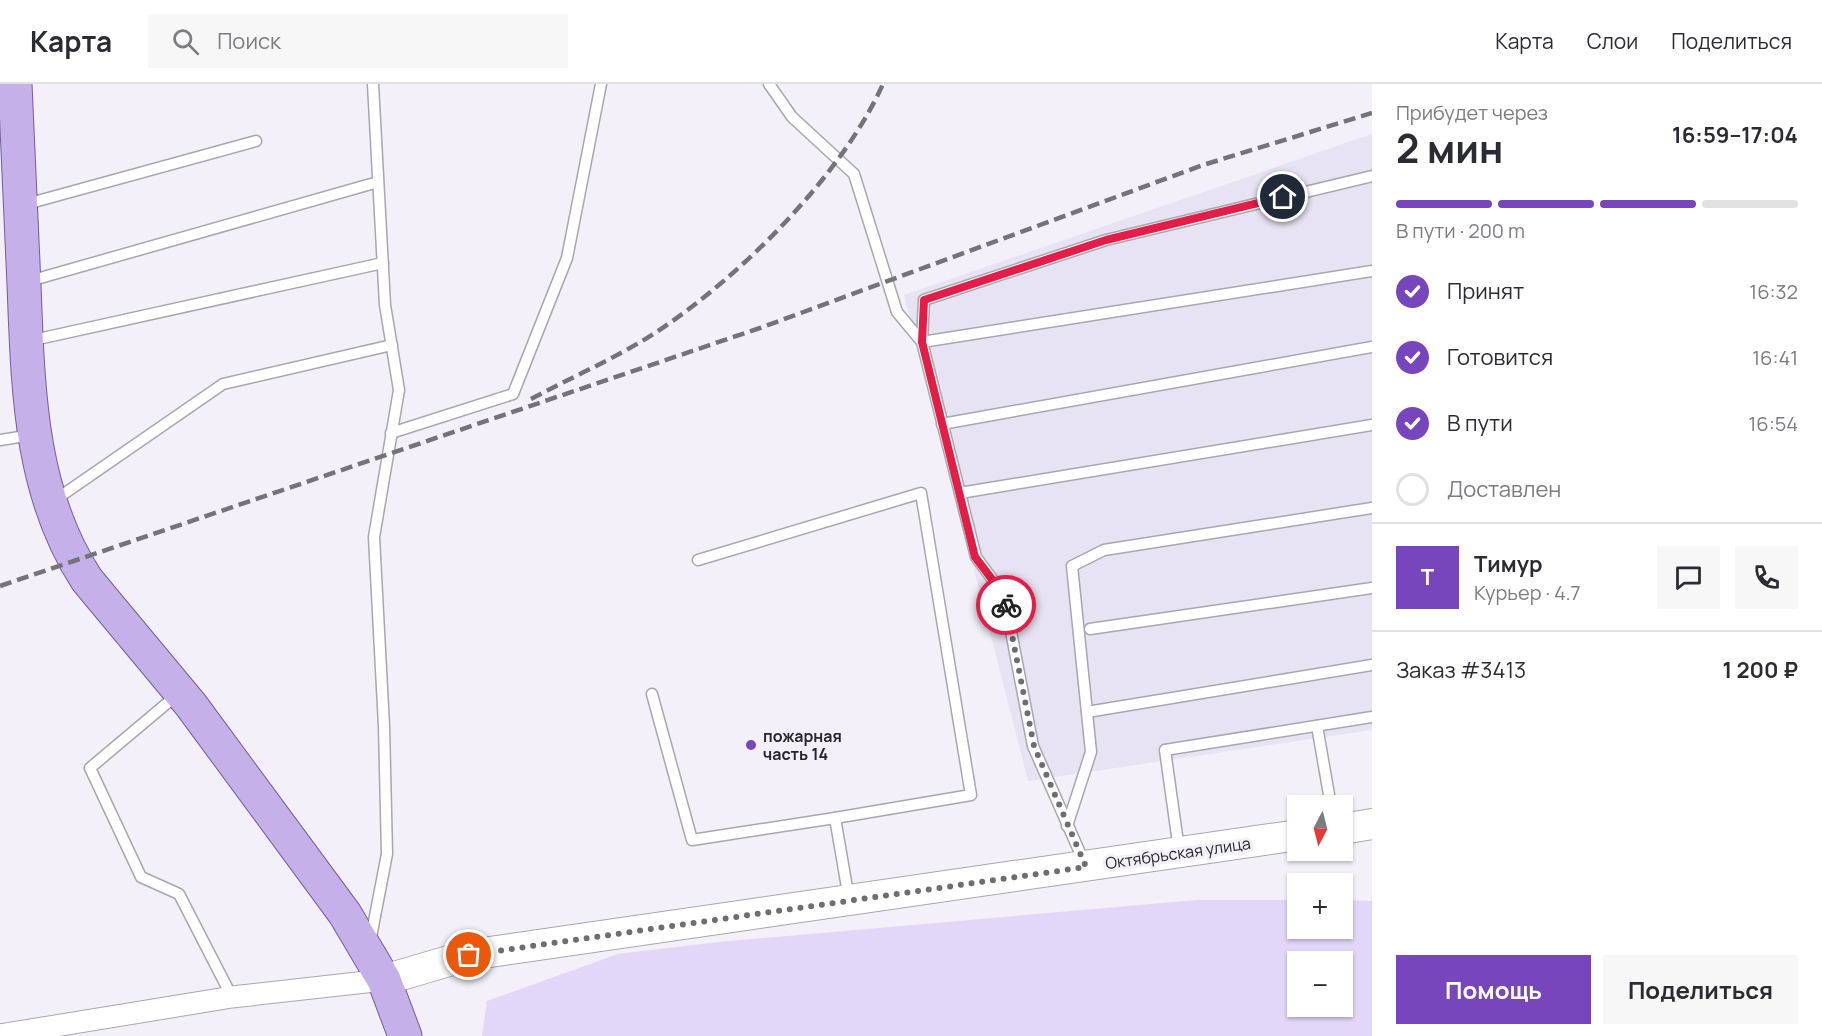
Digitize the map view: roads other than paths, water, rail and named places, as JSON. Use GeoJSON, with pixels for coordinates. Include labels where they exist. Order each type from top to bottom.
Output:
{"type":"FeatureCollection","features":[{"type":"Feature","properties":{"kind":"main road"},"geometry":{"type":"LineString","coordinates":[[15,84],[28,390],[42,478],[74,561],[87,580],[181,692],[311,866],[384,980],[405,1036]]}},
{"type":"Feature","properties":{"kind":"main road"},"geometry":{"type":"LineString","coordinates":[[1353,827],[1372,824]]}},
{"type":"Feature","properties":{"kind":"main road","name":"Октябрьская улица"},"geometry":{"type":"LineString","coordinates":[[384,980],[469,955],[849,902],[1287,837]]}},
{"type":"Feature","properties":{"kind":"street"},"geometry":{"type":"LineString","coordinates":[[0,1035],[232,997],[384,980]]}},
{"type":"Feature","properties":{"kind":"lane"},"geometry":{"type":"LineString","coordinates":[[368,952],[387,854],[384,726],[374,537],[399,390],[383,263],[373,84]]}},
{"type":"Feature","properties":{"kind":"lane"},"geometry":{"type":"LineString","coordinates":[[391,433],[513,394],[567,258],[601,84]]}},
{"type":"Feature","properties":{"kind":"lane"},"geometry":{"type":"LineString","coordinates":[[770,84],[792,117],[854,174],[897,312],[922,342]]}},
{"type":"Feature","properties":{"kind":"lane"},"geometry":{"type":"LineString","coordinates":[[20,206],[256,141]]}},
{"type":"Feature","properties":{"kind":"lane"},"geometry":{"type":"LineString","coordinates":[[1086,867],[1034,746],[1004,595],[975,557],[922,342],[924,300],[1106,240],[1372,176]]}},
{"type":"Feature","properties":{"kind":"lane"},"geometry":{"type":"LineString","coordinates":[[24,283],[378,182]]}},
{"type":"Feature","properties":{"kind":"lane"},"geometry":{"type":"LineString","coordinates":[[26,342],[383,263]]}},
{"type":"Feature","properties":{"kind":"lane"},"geometry":{"type":"LineString","coordinates":[[922,342],[1372,271]]}},
{"type":"Feature","properties":{"kind":"lane"},"geometry":{"type":"LineString","coordinates":[[51,503],[223,384],[392,345]]}},
{"type":"Feature","properties":{"kind":"lane"},"geometry":{"type":"LineString","coordinates":[[942,424],[1372,347]]}},
{"type":"Feature","properties":{"kind":"lane"},"geometry":{"type":"LineString","coordinates":[[960,494],[1372,425]]}},
{"type":"Feature","properties":{"kind":"lane"},"geometry":{"type":"LineString","coordinates":[[0,440],[35,434]]}},
{"type":"Feature","properties":{"kind":"lane"},"geometry":{"type":"LineString","coordinates":[[652,694],[692,840],[971,795],[921,493],[698,560]]}},
{"type":"Feature","properties":{"kind":"lane"},"geometry":{"type":"LineString","coordinates":[[1067,826],[1091,752],[1072,566],[1104,550],[1372,508]]}},
{"type":"Feature","properties":{"kind":"lane"},"geometry":{"type":"LineString","coordinates":[[1090,629],[1372,588]]}},
{"type":"Feature","properties":{"kind":"lane"},"geometry":{"type":"LineString","coordinates":[[1087,712],[1372,665]]}},
{"type":"Feature","properties":{"kind":"lane"},"geometry":{"type":"LineString","coordinates":[[181,692],[90,768],[141,877],[179,894],[232,997]]}},
{"type":"Feature","properties":{"kind":"lane"},"geometry":{"type":"LineString","coordinates":[[1179,853],[1165,750],[1372,717]]}},
{"type":"Feature","properties":{"kind":"lane"},"geometry":{"type":"LineString","coordinates":[[1317,726],[1329,795]]}},
{"type":"Feature","properties":{"kind":"lane"},"geometry":{"type":"LineString","coordinates":[[835,818],[849,902]]}},
{"type":"Feature","properties":{"kind":"railway"},"geometry":{"type":"LineString","coordinates":[[531,399],[655,333],[721,284],[785,222],[815,189],[865,119],[883,84]]}},
{"type":"Feature","properties":{"kind":"railway"},"geometry":{"type":"LineString","coordinates":[[0,586],[760,328],[1203,165],[1372,113]]}},
{"type":"Feature","properties":{"kind":"place","name":"пожарная часть 14"},"geometry":{"type":"Point","coordinates":[751,745]}}]}
